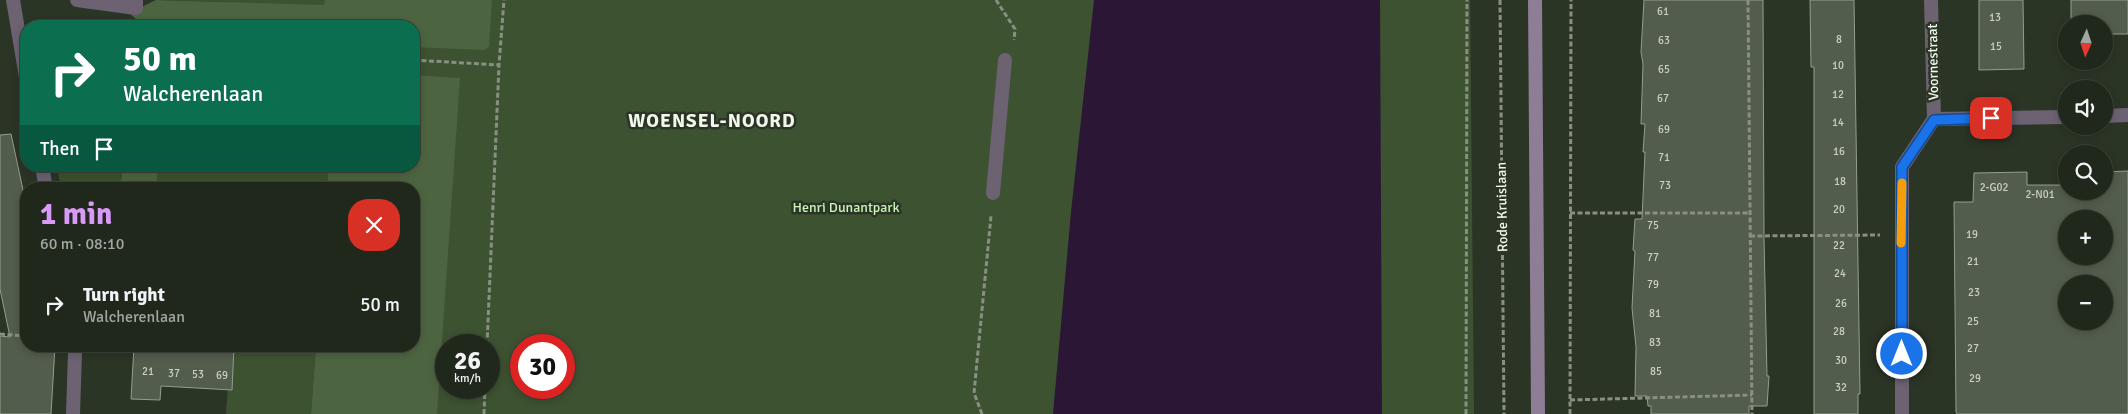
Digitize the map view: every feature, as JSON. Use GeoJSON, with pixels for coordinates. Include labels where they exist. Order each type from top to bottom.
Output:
{"type":"FeatureCollection","features":[{"type":"Feature","properties":{"kind":"main road"},"geometry":{"type":"LineString","coordinates":[[1535,0],[1538,414]]}},
{"type":"Feature","properties":{"kind":"street"},"geometry":{"type":"LineString","coordinates":[[13,0],[20,41]]}},
{"type":"Feature","properties":{"kind":"street"},"geometry":{"type":"LineString","coordinates":[[76,0],[136,4]]}},
{"type":"Feature","properties":{"kind":"street","name":"Voornestraat"},"geometry":{"type":"LineString","coordinates":[[1902,414],[1902,167],[1934,120],[1931,0]]}},
{"type":"Feature","properties":{"kind":"street"},"geometry":{"type":"LineString","coordinates":[[993,193],[1005,60]]}},
{"type":"Feature","properties":{"kind":"street"},"geometry":{"type":"LineString","coordinates":[[2113,116],[2128,116]]}},
{"type":"Feature","properties":{"kind":"street"},"geometry":{"type":"LineString","coordinates":[[1934,120],[2058,117]]}},
{"type":"Feature","properties":{"kind":"street"},"geometry":{"type":"LineString","coordinates":[[72,414],[74,352]]}},
{"type":"Feature","properties":{"kind":"path"},"geometry":{"type":"LineString","coordinates":[[487,334],[499,65],[504,0]]}},
{"type":"Feature","properties":{"kind":"path"},"geometry":{"type":"LineString","coordinates":[[996,0],[1015,29],[1015,38],[1005,60]]}},
{"type":"Feature","properties":{"kind":"path"},"geometry":{"type":"LineString","coordinates":[[1466,414],[1467,0]]}},
{"type":"Feature","properties":{"kind":"path","name":"Rode Kruislaan"},"geometry":{"type":"LineString","coordinates":[[1500,0],[1504,414]]}},
{"type":"Feature","properties":{"kind":"path"},"geometry":{"type":"LineString","coordinates":[[1570,414],[1571,0]]}},
{"type":"Feature","properties":{"kind":"path"},"geometry":{"type":"LineString","coordinates":[[1748,0],[1752,414]]}},
{"type":"Feature","properties":{"kind":"path"},"geometry":{"type":"LineString","coordinates":[[420,60],[499,65]]}},
{"type":"Feature","properties":{"kind":"path"},"geometry":{"type":"LineString","coordinates":[[982,414],[974,393],[993,193]]}},
{"type":"Feature","properties":{"kind":"path"},"geometry":{"type":"LineString","coordinates":[[1570,213],[1750,213]]}},
{"type":"Feature","properties":{"kind":"path"},"geometry":{"type":"LineString","coordinates":[[1750,236],[1901,234]]}},
{"type":"Feature","properties":{"kind":"path"},"geometry":{"type":"LineString","coordinates":[[0,334],[20,336]]}},
{"type":"Feature","properties":{"kind":"path"},"geometry":{"type":"LineString","coordinates":[[1570,400],[1752,395]]}},
{"type":"Feature","properties":{"kind":"path"},"geometry":{"type":"LineString","coordinates":[[484,414],[485,399]]}},
{"type":"Feature","properties":{"kind":"green space"},"geometry":{"type":"Polygon","coordinates":[[[156,0],[324,5],[325,0],[492,0],[489,46],[485,50],[420,47],[420,20],[137,20],[129,13],[156,0]]]}},
{"type":"Feature","properties":{"kind":"green space","name":"Henri Dunantpark"},"geometry":{"type":"Polygon","coordinates":[[[159,0],[1470,0],[1474,414],[403,414],[413,352],[420,352],[420,182],[157,182],[158,172],[420,172],[420,20],[367,20],[227,2],[159,0]]]}},
{"type":"Feature","properties":{"kind":"green space"},"geometry":{"type":"Polygon","coordinates":[[[420,75],[460,78],[442,334],[435,334],[435,399],[438,399],[437,414],[311,414],[316,352],[420,352],[420,182],[328,182],[328,172],[420,172],[420,75]]]}},
{"type":"Feature","properties":{"kind":"green space"},"geometry":{"type":"Polygon","coordinates":[[[58,172],[122,172],[121,182],[60,182],[58,172]]]}},
{"type":"Feature","properties":{"kind":"green space"},"geometry":{"type":"Polygon","coordinates":[[[122,172],[158,172],[157,182],[121,182],[122,172]]]}},
{"type":"Feature","properties":{"kind":"green space"},"geometry":{"type":"Polygon","coordinates":[[[231,352],[316,352],[311,414],[226,414],[231,352]]]}},
{"type":"Feature","properties":{"kind":"shaded area"},"geometry":{"type":"Polygon","coordinates":[[[1094,0],[1380,0],[1382,414],[1053,414],[1071,212],[1094,0]]]}},
{"type":"Feature","properties":{"kind":"building"},"geometry":{"type":"Polygon","coordinates":[[[1644,0],[1763,0],[1764,238],[1767,376],[1769,376],[1767,406],[1749,406],[1749,414],[1651,414],[1651,406],[1648,406],[1647,396],[1635,396],[1636,347],[1632,308],[1635,251],[1633,250],[1635,219],[1642,219],[1645,152],[1643,152],[1645,124],[1641,124],[1643,64],[1641,52],[1644,0]]]}},
{"type":"Feature","properties":{"kind":"building"},"geometry":{"type":"Polygon","coordinates":[[[1810,0],[1854,0],[1860,394],[1858,394],[1858,414],[1814,414],[1814,67],[1811,67],[1810,0]]]}},
{"type":"Feature","properties":{"kind":"building"},"geometry":{"type":"Polygon","coordinates":[[[1979,0],[2023,0],[2024,69],[1979,70],[1979,0]]]}},
{"type":"Feature","properties":{"kind":"building"},"geometry":{"type":"Polygon","coordinates":[[[2071,0],[2128,0],[2128,34],[2113,34],[2113,15],[2071,15],[2071,0]]]}},
{"type":"Feature","properties":{"kind":"building"},"geometry":{"type":"Polygon","coordinates":[[[11,134],[21,182],[20,352],[55,352],[51,414],[0,414],[0,336],[10,337],[0,289],[0,135],[11,134]]]}},
{"type":"Feature","properties":{"kind":"building"},"geometry":{"type":"Polygon","coordinates":[[[2128,171],[2128,414],[1957,414],[1956,412],[1954,202],[1973,202],[1974,173],[2027,172],[2027,185],[2058,185],[2058,200],[2113,200],[2113,172],[2128,171]]]}},
{"type":"Feature","properties":{"kind":"building"},"geometry":{"type":"Polygon","coordinates":[[[134,352],[234,352],[232,390],[161,386],[160,400],[131,399],[134,352]]]}},
{"type":"Feature","properties":{"kind":"slow traffic"},"geometry":{"type":"LineString","coordinates":[[1901,243],[1902,183]]}},
{"type":"Feature","properties":{"kind":"district","name":"WOENSEL-NOORD"},"geometry":{"type":"Point","coordinates":[712,121]}},
{"type":"Feature","properties":{"kind":"route"},"geometry":{"type":"LineString","coordinates":[[1902,354],[1902,167],[1934,120],[1991,118]]}}]}
